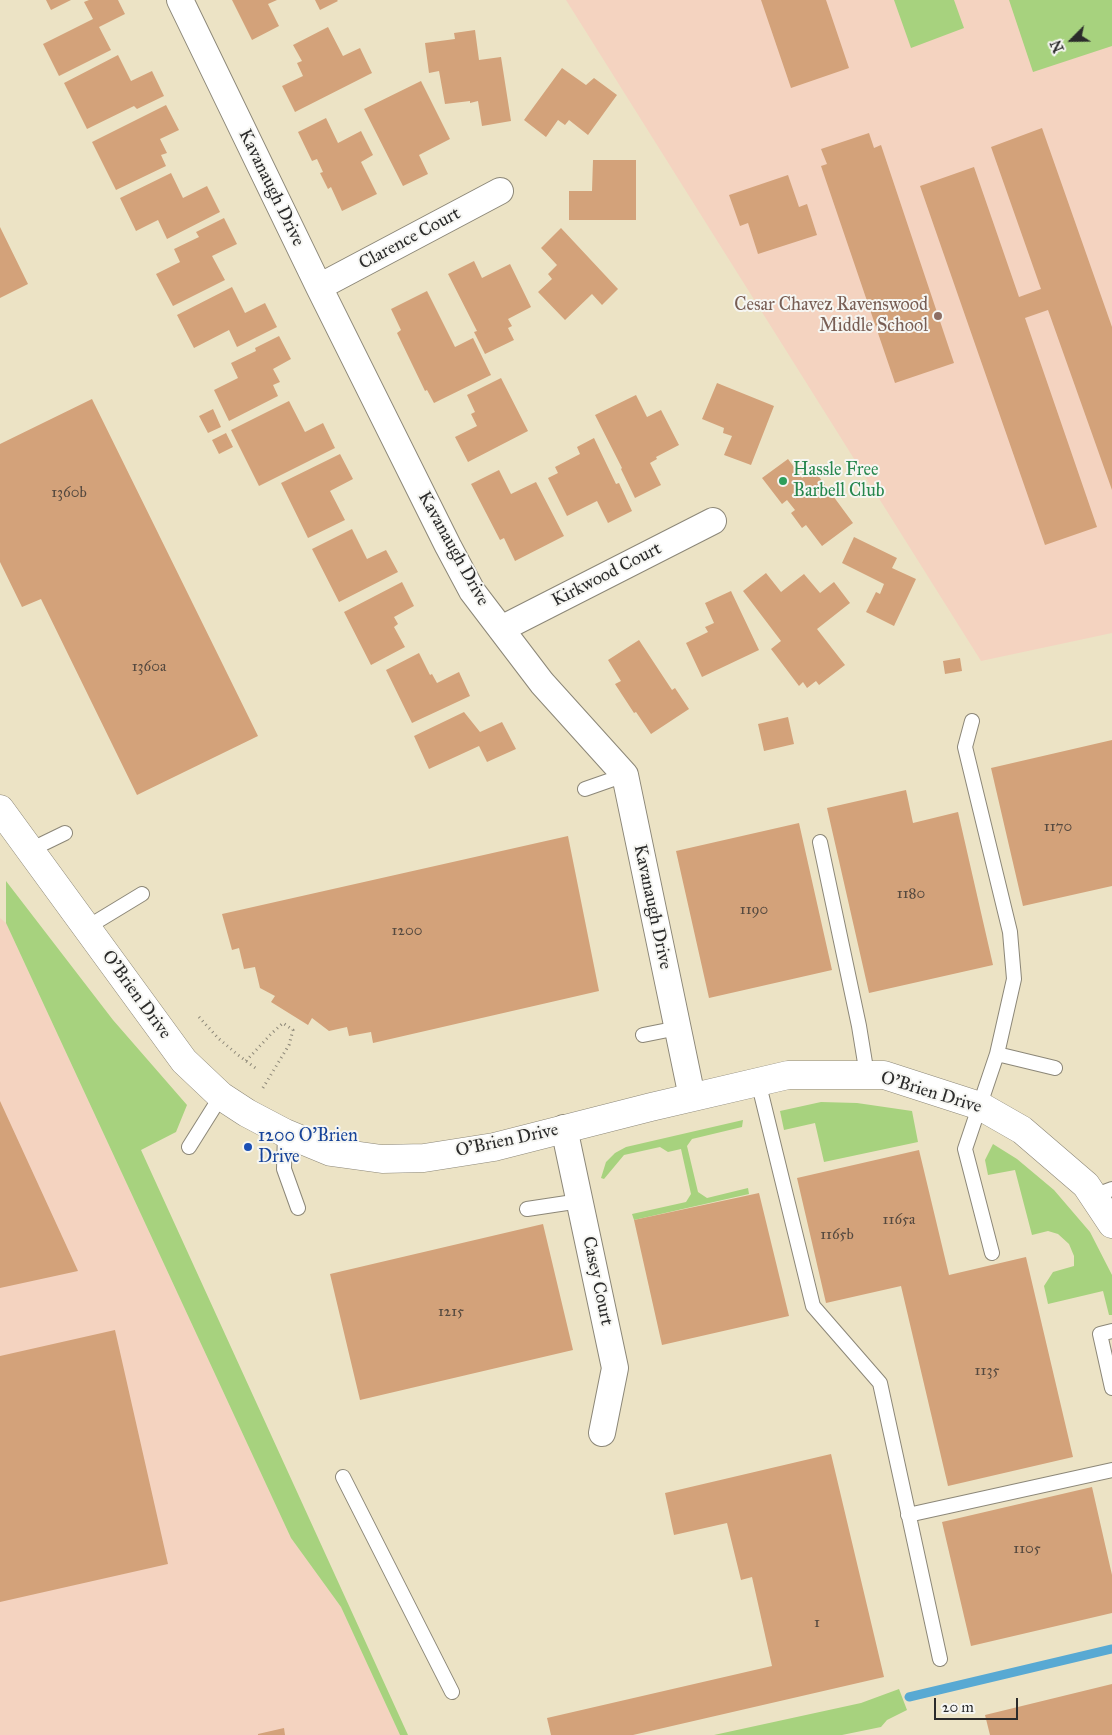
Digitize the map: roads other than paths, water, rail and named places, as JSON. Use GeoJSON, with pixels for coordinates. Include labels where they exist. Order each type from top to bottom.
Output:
{"type":"FeatureCollection","features":[{"type":"Feature","properties":{"kind":"street","name":"Kavanaugh Drive"},"geometry":{"type":"LineString","coordinates":[[180,0],[319,288],[448,546],[472,590],[542,683],[625,775],[692,1097]]}},
{"type":"Feature","properties":{"kind":"street","name":"Clarence Court"},"geometry":{"type":"LineString","coordinates":[[319,288],[500,191]]}},
{"type":"Feature","properties":{"kind":"street","name":"Kirkwood Court"},"geometry":{"type":"LineString","coordinates":[[501,630],[713,521]]}},
{"type":"Feature","properties":{"kind":"street","name":"O'Brien Drive"},"geometry":{"type":"LineString","coordinates":[[0,810],[184,1061],[221,1096],[247,1113],[285,1133],[331,1152],[382,1159],[424,1158],[494,1147],[564,1128],[788,1074],[884,1075],[980,1106],[1022,1130],[1086,1185],[1103,1192],[1112,1224]]}},
{"type":"Feature","properties":{"kind":"street","name":"Casey Court"},"geometry":{"type":"LineString","coordinates":[[564,1128],[615,1368],[602,1433]]}},
{"type":"Feature","properties":{"kind":"lane"},"geometry":{"type":"LineString","coordinates":[[972,721],[965,747],[1010,932],[1014,979],[997,1054],[965,1149],[992,1253]]}},
{"type":"Feature","properties":{"kind":"lane"},"geometry":{"type":"LineString","coordinates":[[585,789],[625,775]]}},
{"type":"Feature","properties":{"kind":"lane"},"geometry":{"type":"LineString","coordinates":[[30,850],[65,832]]}},
{"type":"Feature","properties":{"kind":"lane"},"geometry":{"type":"LineString","coordinates":[[820,842],[859,1026],[867,1075]]}},
{"type":"Feature","properties":{"kind":"lane"},"geometry":{"type":"LineString","coordinates":[[86,928],[142,894]]}},
{"type":"Feature","properties":{"kind":"lane"},"geometry":{"type":"LineString","coordinates":[[643,1035],[678,1028]]}},
{"type":"Feature","properties":{"kind":"lane"},"geometry":{"type":"LineString","coordinates":[[997,1054],[1055,1068]]}},
{"type":"Feature","properties":{"kind":"lane"},"geometry":{"type":"LineString","coordinates":[[758,1082],[813,1306],[880,1383],[940,1659]]}},
{"type":"Feature","properties":{"kind":"lane"},"geometry":{"type":"LineString","coordinates":[[189,1147],[221,1096]]}},
{"type":"Feature","properties":{"kind":"lane"},"geometry":{"type":"LineString","coordinates":[[285,1133],[284,1169],[298,1208]]}},
{"type":"Feature","properties":{"kind":"lane"},"geometry":{"type":"LineString","coordinates":[[528,1210],[580,1200]]}},
{"type":"Feature","properties":{"kind":"lane"},"geometry":{"type":"LineString","coordinates":[[1112,1331],[1100,1334],[1112,1388]]}},
{"type":"Feature","properties":{"kind":"lane"},"geometry":{"type":"LineString","coordinates":[[908,1515],[1112,1470]]}},
{"type":"Feature","properties":{"kind":"lane"},"geometry":{"type":"LineString","coordinates":[[343,1477],[452,1692]]}},
{"type":"Feature","properties":{"kind":"waterway"},"geometry":{"type":"LineString","coordinates":[[909,1697],[1112,1649]]}},
{"type":"Feature","properties":{"kind":"place","name":"Cesar Chavez Ravenswood Middle School"},"geometry":{"type":"Point","coordinates":[938,316]}},
{"type":"Feature","properties":{"kind":"place","name":"Hassle Free Barbell Club"},"geometry":{"type":"Point","coordinates":[783,481]}},
{"type":"Feature","properties":{"kind":"place","name":"1200 O'Brien Drive"},"geometry":{"type":"Point","coordinates":[248,1147]}}]}
